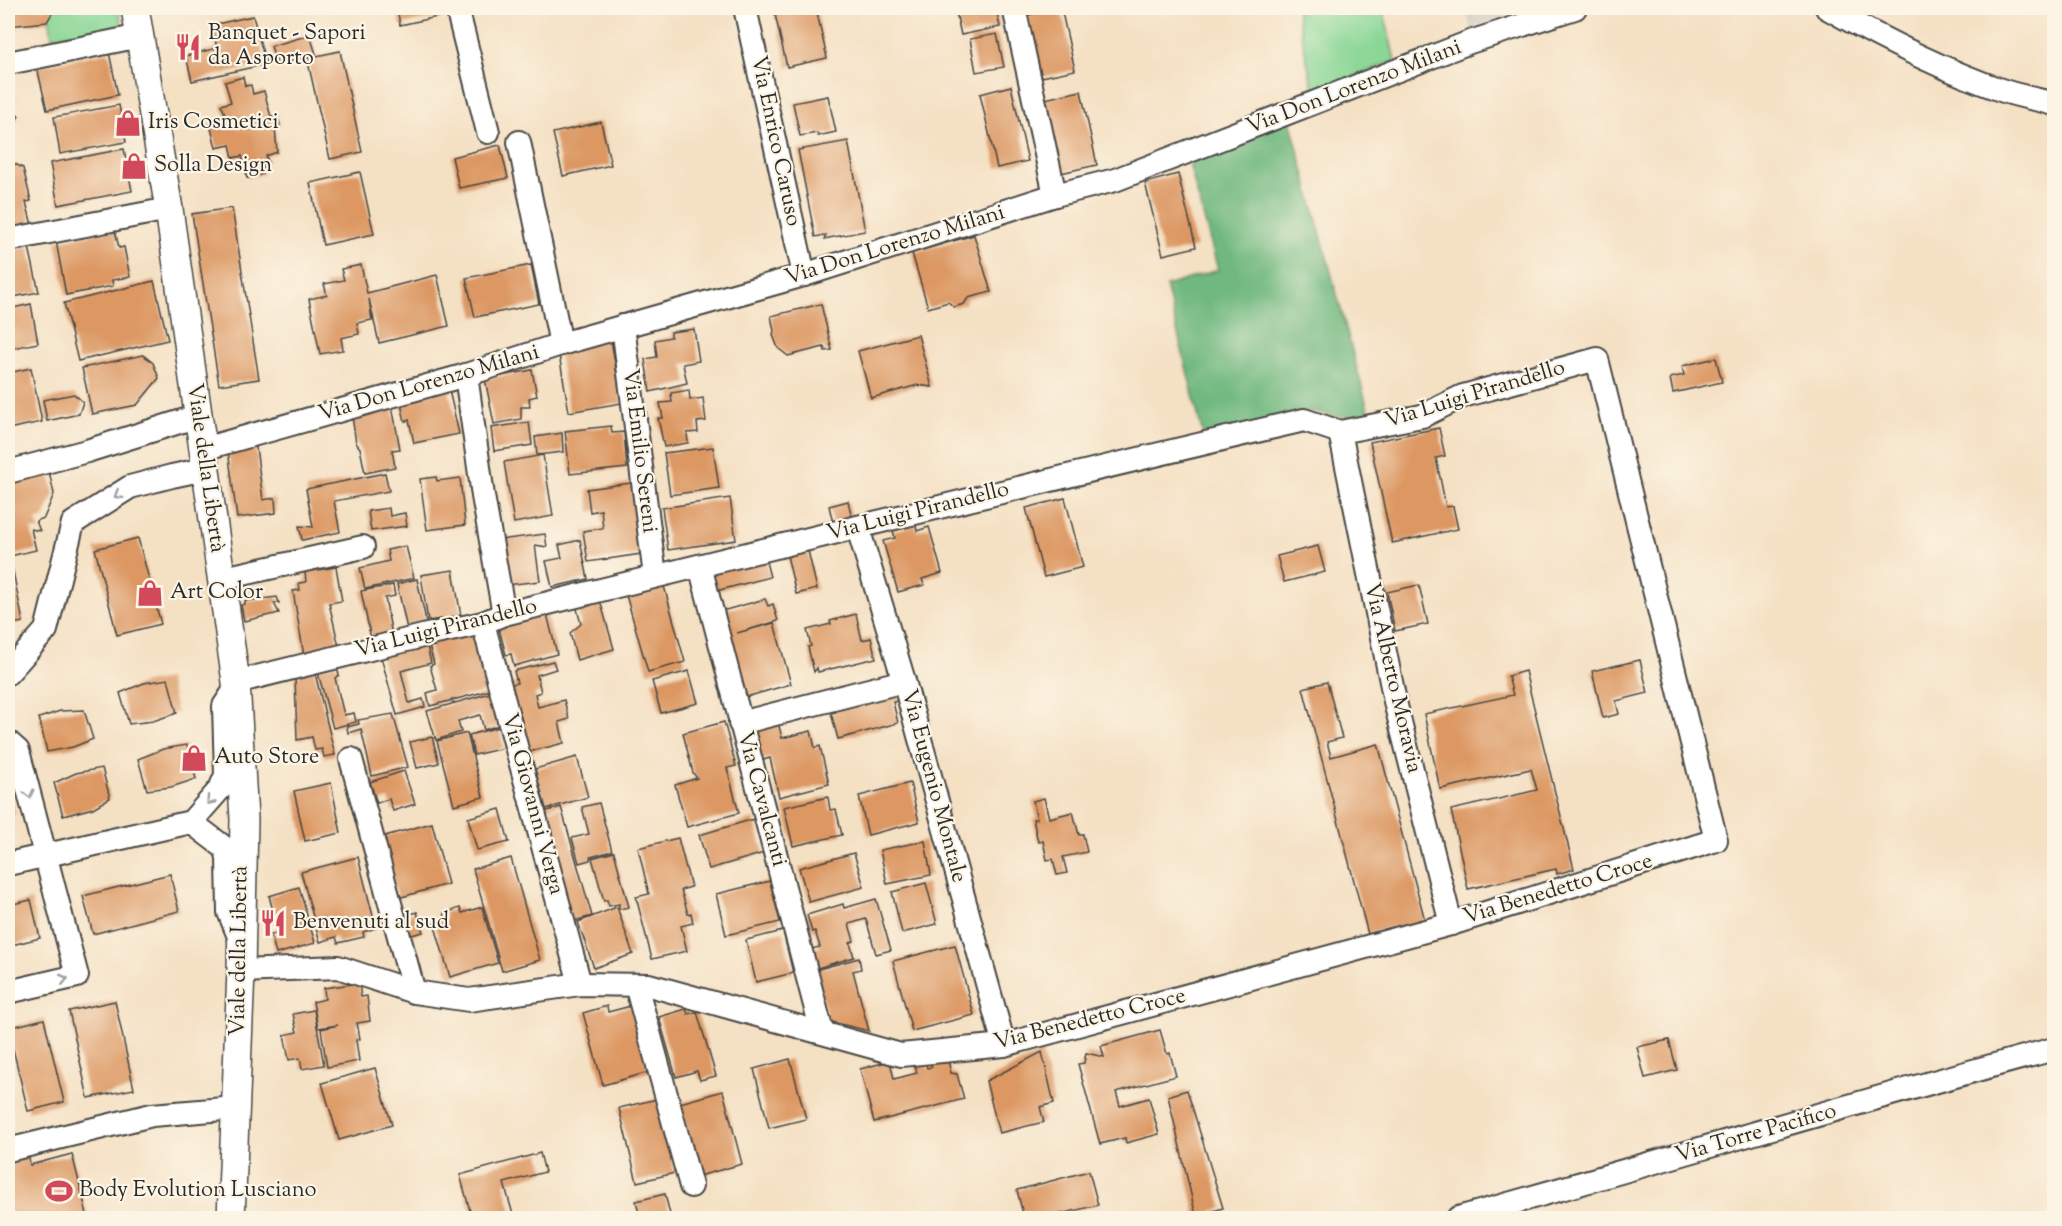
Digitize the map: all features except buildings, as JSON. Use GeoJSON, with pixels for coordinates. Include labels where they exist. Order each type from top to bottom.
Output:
{"type":"FeatureCollection","features":[{"type":"Feature","properties":{"kind":"main road","name":"Viale della Libertà"},"geometry":{"type":"LineString","coordinates":[[135,8],[169,209],[236,685],[244,819],[241,971],[231,1218]]}},
{"type":"Feature","properties":{"kind":"street"},"geometry":{"type":"LineString","coordinates":[[458,8],[488,132]]}},
{"type":"Feature","properties":{"kind":"street","name":"Via Enrico Caruso"},"geometry":{"type":"LineString","coordinates":[[745,8],[804,275]]}},
{"type":"Feature","properties":{"kind":"street"},"geometry":{"type":"LineString","coordinates":[[1014,8],[1055,195]]}},
{"type":"Feature","properties":{"kind":"street","name":"Via Don Lorenzo Milani"},"geometry":{"type":"LineString","coordinates":[[8,673],[46,630],[73,523],[130,487],[172,476],[204,459],[561,344],[804,275],[1055,195],[1134,173],[1470,42],[1575,8]]}},
{"type":"Feature","properties":{"kind":"street"},"geometry":{"type":"LineString","coordinates":[[1827,8],[1859,26],[1967,77],[2003,90],[2055,104]]}},
{"type":"Feature","properties":{"kind":"street"},"geometry":{"type":"LineString","coordinates":[[8,63],[140,36]]}},
{"type":"Feature","properties":{"kind":"street"},"geometry":{"type":"LineString","coordinates":[[519,141],[561,344]]}},
{"type":"Feature","properties":{"kind":"street"},"geometry":{"type":"LineString","coordinates":[[8,240],[169,209]]}},
{"type":"Feature","properties":{"kind":"street","name":"Via Emilio Sereni"},"geometry":{"type":"LineString","coordinates":[[623,326],[655,576]]}},
{"type":"Feature","properties":{"kind":"street","name":"Via Luigi Pirandello"},"geometry":{"type":"LineString","coordinates":[[236,685],[426,635],[483,623],[504,614],[655,576],[858,528],[1033,483],[1304,420],[1340,432],[1422,416],[1463,396],[1597,359],[1716,840]]}},
{"type":"Feature","properties":{"kind":"street"},"geometry":{"type":"LineString","coordinates":[[466,375],[483,496],[504,614]]}},
{"type":"Feature","properties":{"kind":"street"},"geometry":{"type":"LineString","coordinates":[[8,472],[87,451],[198,416]]}},
{"type":"Feature","properties":{"kind":"street","name":"Via Alberto Moravia"},"geometry":{"type":"LineString","coordinates":[[1340,432],[1396,706],[1451,924]]}},
{"type":"Feature","properties":{"kind":"street","name":"Via Eugenio Montale"},"geometry":{"type":"LineString","coordinates":[[858,528],[904,681],[1004,1045]]}},
{"type":"Feature","properties":{"kind":"street"},"geometry":{"type":"LineString","coordinates":[[220,579],[363,547]]}},
{"type":"Feature","properties":{"kind":"street","name":"Via Cavalcanti"},"geometry":{"type":"LineString","coordinates":[[700,566],[822,1032]]}},
{"type":"Feature","properties":{"kind":"street","name":"Via Giovanni Verga"},"geometry":{"type":"LineString","coordinates":[[483,623],[580,984]]}},
{"type":"Feature","properties":{"kind":"street"},"geometry":{"type":"LineString","coordinates":[[740,723],[904,681]]}},
{"type":"Feature","properties":{"kind":"street"},"geometry":{"type":"LineString","coordinates":[[8,864],[191,822],[220,789],[226,775],[224,706],[236,685]]}},
{"type":"Feature","properties":{"kind":"street"},"geometry":{"type":"LineString","coordinates":[[8,742],[18,750],[77,976],[8,992]]}},
{"type":"Feature","properties":{"kind":"street"},"geometry":{"type":"LineString","coordinates":[[351,759],[414,992]]}},
{"type":"Feature","properties":{"kind":"street"},"geometry":{"type":"LineString","coordinates":[[191,822],[225,848],[228,857],[229,912],[241,941]]}},
{"type":"Feature","properties":{"kind":"street","name":"Via Benedetto Croce"},"geometry":{"type":"LineString","coordinates":[[241,971],[338,967],[414,992],[469,1000],[580,984],[649,985],[901,1055],[1004,1045],[1451,924],[1716,840]]}},
{"type":"Feature","properties":{"kind":"street"},"geometry":{"type":"LineString","coordinates":[[636,985],[691,1186]]}},
{"type":"Feature","properties":{"kind":"street","name":"Via Torre Pacifico"},"geometry":{"type":"LineString","coordinates":[[1458,1218],[1608,1177],[1958,1074],[2055,1049]]}},
{"type":"Feature","properties":{"kind":"street"},"geometry":{"type":"LineString","coordinates":[[8,1150],[152,1114],[236,1108]]}},
{"type":"Feature","properties":{"kind":"shaded area"},"geometry":{"type":"Polygon","coordinates":[[[1466,8],[1528,8],[1471,30],[1466,8]]]}},
{"type":"Feature","properties":{"kind":"green space"},"geometry":{"type":"Polygon","coordinates":[[[48,8],[119,8],[122,27],[52,37],[48,8]]]}},
{"type":"Feature","properties":{"kind":"green space"},"geometry":{"type":"Polygon","coordinates":[[[1296,8],[1383,8],[1395,61],[1314,93],[1296,8]]]}},
{"type":"Feature","properties":{"kind":"green space"},"geometry":{"type":"Polygon","coordinates":[[[1290,120],[1370,417],[1335,416],[1311,411],[1204,439],[1166,286],[1218,270],[1188,160],[1290,120]]]}},
{"type":"Feature","properties":{"kind":"place","name":"Banquet - Sapori da Asporto"},"geometry":{"type":"Point","coordinates":[188,47]}},
{"type":"Feature","properties":{"kind":"place","name":"Iris Cosmetici"},"geometry":{"type":"Point","coordinates":[128,123]}},
{"type":"Feature","properties":{"kind":"place","name":"Solla Design"},"geometry":{"type":"Point","coordinates":[134,166]}},
{"type":"Feature","properties":{"kind":"place","name":"Art Color"},"geometry":{"type":"Point","coordinates":[150,593]}},
{"type":"Feature","properties":{"kind":"place","name":"Auto Store"},"geometry":{"type":"Point","coordinates":[194,758]}},
{"type":"Feature","properties":{"kind":"place","name":"Benvenuti al sud"},"geometry":{"type":"Point","coordinates":[273,923]}},
{"type":"Feature","properties":{"kind":"place","name":"Body Evolution Lusciano"},"geometry":{"type":"Point","coordinates":[59,1191]}}]}
